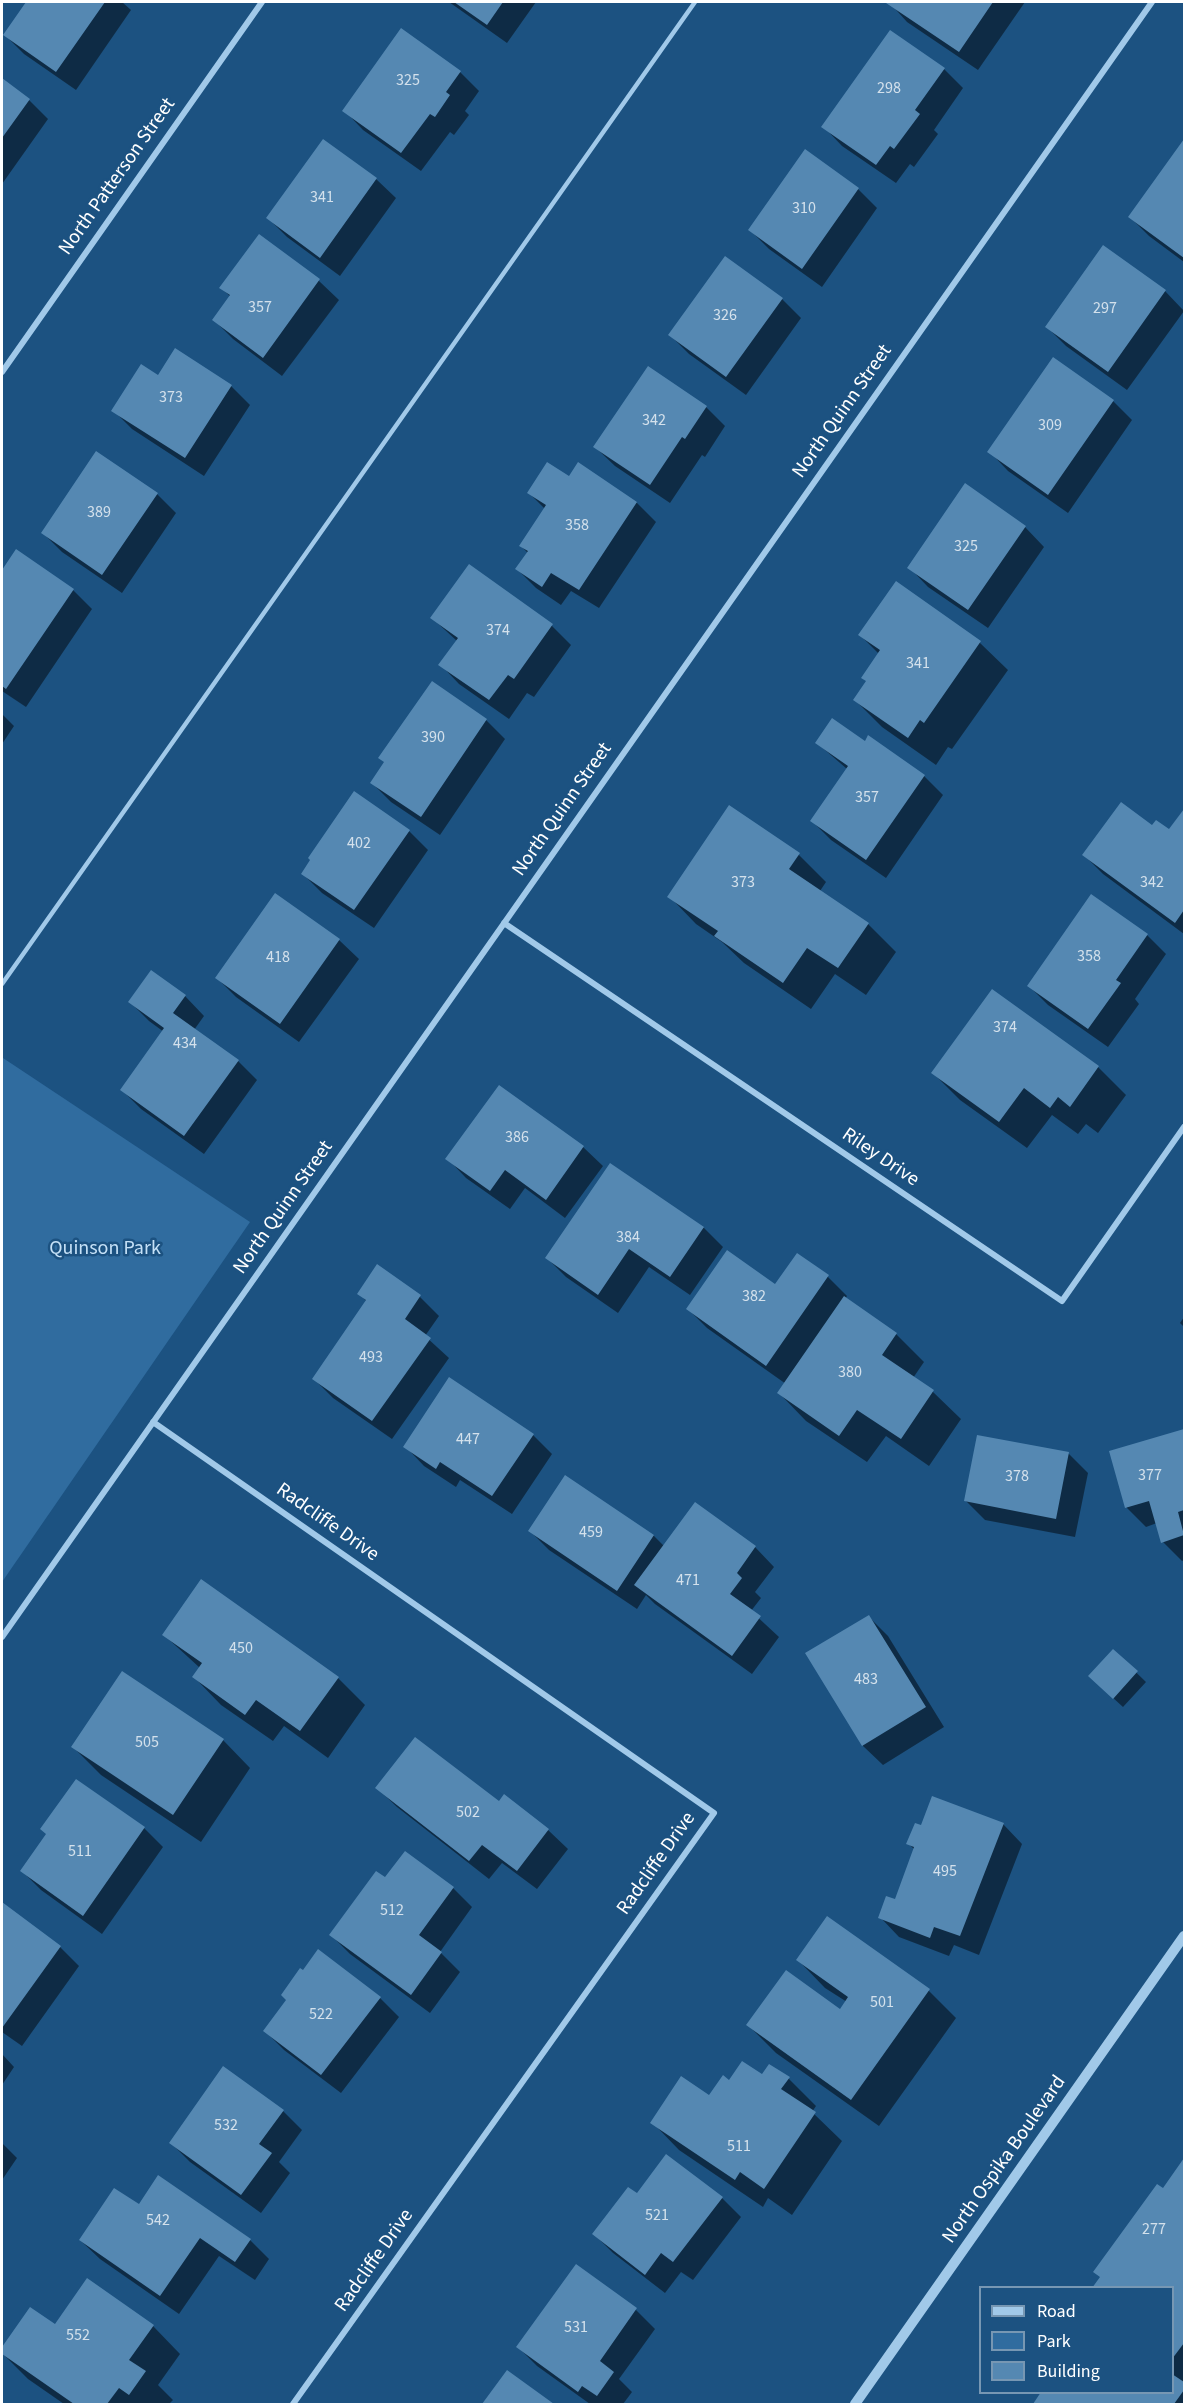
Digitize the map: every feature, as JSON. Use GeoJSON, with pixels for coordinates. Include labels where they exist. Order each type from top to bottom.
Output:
{"type":"FeatureCollection","features":[{"type":"Feature","properties":{"kind":"street","name":"North Patterson Street"},"geometry":{"type":"LineString","coordinates":[[2,372],[262,2]]}},
{"type":"Feature","properties":{"kind":"street","name":"North Quinn Street"},"geometry":{"type":"LineString","coordinates":[[2,1637],[1152,2]]}},
{"type":"Feature","properties":{"kind":"street","name":"Riley Drive"},"geometry":{"type":"LineString","coordinates":[[504,923],[1062,1301],[1185,1127]]}},
{"type":"Feature","properties":{"kind":"street","name":"Radcliffe Drive"},"geometry":{"type":"LineString","coordinates":[[153,1422],[714,1813],[293,2404]]}},
{"type":"Feature","properties":{"kind":"street","name":"North Ospika Boulevard"},"geometry":{"type":"LineString","coordinates":[[855,2404],[1185,1936]]}},
{"type":"Feature","properties":{"kind":"lane"},"geometry":{"type":"LineString","coordinates":[[2,984],[695,2]]}},
{"type":"Feature","properties":{"kind":"green space","name":"Quinson Park"},"geometry":{"type":"Polygon","coordinates":[[[3,1058],[250,1222],[2,1582],[2,1060],[3,1058]]]}},
{"type":"Feature","properties":{"kind":"building"},"geometry":{"type":"Polygon","coordinates":[[[26,2],[105,2],[56,72],[3,35],[26,2]]]}},
{"type":"Feature","properties":{"kind":"building"},"geometry":{"type":"Polygon","coordinates":[[[454,2],[503,2],[487,25],[454,2]]]}},
{"type":"Feature","properties":{"kind":"building"},"geometry":{"type":"Polygon","coordinates":[[[887,2],[993,2],[959,52],[887,2]]]}},
{"type":"Feature","properties":{"kind":"building"},"geometry":{"type":"Polygon","coordinates":[[[401,28],[461,71],[446,92],[450,95],[435,117],[430,114],[401,153],[342,111],[401,28]]]}},
{"type":"Feature","properties":{"kind":"building"},"geometry":{"type":"Polygon","coordinates":[[[890,30],[945,68],[915,110],[920,114],[894,149],[890,146],[876,165],[821,127],[890,30]]]}},
{"type":"Feature","properties":{"kind":"building"},"geometry":{"type":"Polygon","coordinates":[[[2,78],[30,99],[2,138],[2,78]]]}},
{"type":"Feature","properties":{"kind":"building"},"geometry":{"type":"Polygon","coordinates":[[[323,139],[377,178],[320,258],[266,218],[323,139]]]}},
{"type":"Feature","properties":{"kind":"building"},"geometry":{"type":"Polygon","coordinates":[[[1184,139],[1184,258],[1128,217],[1184,139]]]}},
{"type":"Feature","properties":{"kind":"building"},"geometry":{"type":"Polygon","coordinates":[[[805,149],[859,188],[802,269],[748,230],[805,149]]]}},
{"type":"Feature","properties":{"kind":"building"},"geometry":{"type":"Polygon","coordinates":[[[259,234],[320,279],[263,358],[212,320],[230,295],[219,288],[259,234]]]}},
{"type":"Feature","properties":{"kind":"building"},"geometry":{"type":"Polygon","coordinates":[[[1103,245],[1166,290],[1108,372],[1045,327],[1103,245]]]}},
{"type":"Feature","properties":{"kind":"building"},"geometry":{"type":"Polygon","coordinates":[[[725,256],[783,298],[726,377],[668,335],[725,256]]]}},
{"type":"Feature","properties":{"kind":"building"},"geometry":{"type":"Polygon","coordinates":[[[175,348],[232,385],[185,458],[111,411],[141,364],[158,375],[175,348]]]}},
{"type":"Feature","properties":{"kind":"building"},"geometry":{"type":"Polygon","coordinates":[[[1053,357],[1114,400],[1048,495],[987,452],[1053,357]]]}},
{"type":"Feature","properties":{"kind":"building"},"geometry":{"type":"Polygon","coordinates":[[[648,366],[707,406],[685,439],[682,437],[650,485],[593,447],[648,366]]]}},
{"type":"Feature","properties":{"kind":"building"},"geometry":{"type":"Polygon","coordinates":[[[96,451],[158,493],[102,575],[41,533],[96,451]]]}},
{"type":"Feature","properties":{"kind":"building"},"geometry":{"type":"Polygon","coordinates":[[[547,462],[569,476],[578,462],[637,502],[579,590],[551,573],[542,587],[515,569],[528,551],[519,546],[546,505],[527,493],[547,462]]]}},
{"type":"Feature","properties":{"kind":"building"},"geometry":{"type":"Polygon","coordinates":[[[965,483],[1026,526],[968,610],[907,568],[965,483]]]}},
{"type":"Feature","properties":{"kind":"building"},"geometry":{"type":"Polygon","coordinates":[[[16,549],[74,589],[6,689],[2,686],[2,570],[16,549]]]}},
{"type":"Feature","properties":{"kind":"building"},"geometry":{"type":"Polygon","coordinates":[[[469,564],[553,624],[514,679],[508,675],[489,700],[438,665],[458,638],[430,618],[469,564]]]}},
{"type":"Feature","properties":{"kind":"building"},"geometry":{"type":"Polygon","coordinates":[[[896,581],[981,641],[924,723],[920,720],[908,738],[853,700],[866,681],[861,678],[880,650],[858,635],[896,581]]]}},
{"type":"Feature","properties":{"kind":"building"},"geometry":{"type":"Polygon","coordinates":[[[432,681],[487,719],[421,817],[370,783],[384,762],[378,758],[432,681]]]}},
{"type":"Feature","properties":{"kind":"building"},"geometry":{"type":"Polygon","coordinates":[[[832,718],[865,741],[868,735],[925,775],[866,860],[810,821],[848,766],[815,743],[832,718]]]}},
{"type":"Feature","properties":{"kind":"building"},"geometry":{"type":"Polygon","coordinates":[[[354,791],[410,830],[354,910],[301,874],[310,860],[308,858],[354,791]]]}},
{"type":"Feature","properties":{"kind":"building"},"geometry":{"type":"Polygon","coordinates":[[[1121,802],[1152,825],[1156,820],[1169,829],[1184,809],[1184,910],[1175,923],[1082,855],[1121,802]]]}},
{"type":"Feature","properties":{"kind":"building"},"geometry":{"type":"Polygon","coordinates":[[[729,805],[800,853],[789,869],[869,923],[838,968],[807,948],[783,983],[714,936],[718,931],[667,897],[729,805]]]}},
{"type":"Feature","properties":{"kind":"building"},"geometry":{"type":"Polygon","coordinates":[[[275,893],[340,939],[280,1024],[215,978],[275,893]]]}},
{"type":"Feature","properties":{"kind":"building"},"geometry":{"type":"Polygon","coordinates":[[[1091,894],[1148,934],[1116,980],[1121,983],[1088,1029],[1027,986],[1091,894]]]}},
{"type":"Feature","properties":{"kind":"building"},"geometry":{"type":"Polygon","coordinates":[[[151,970],[186,995],[173,1013],[239,1060],[184,1136],[120,1090],[164,1028],[128,1002],[151,970]]]}},
{"type":"Feature","properties":{"kind":"building"},"geometry":{"type":"Polygon","coordinates":[[[992,989],[1099,1066],[1070,1107],[1058,1097],[1050,1108],[1024,1088],[999,1122],[931,1073],[992,989]]]}},
{"type":"Feature","properties":{"kind":"building"},"geometry":{"type":"Polygon","coordinates":[[[499,1085],[584,1146],[546,1200],[505,1170],[490,1191],[445,1159],[499,1085]]]}},
{"type":"Feature","properties":{"kind":"building"},"geometry":{"type":"Polygon","coordinates":[[[610,1163],[704,1227],[670,1277],[629,1249],[598,1295],[545,1258],[610,1163]]]}},
{"type":"Feature","properties":{"kind":"building"},"geometry":{"type":"Polygon","coordinates":[[[727,1250],[775,1284],[797,1253],[829,1275],[766,1366],[686,1309],[727,1250]]]}},
{"type":"Feature","properties":{"kind":"building"},"geometry":{"type":"Polygon","coordinates":[[[377,1264],[421,1295],[405,1319],[431,1338],[372,1421],[312,1379],[366,1300],[357,1294],[377,1264]]]}},
{"type":"Feature","properties":{"kind":"building"},"geometry":{"type":"Polygon","coordinates":[[[844,1296],[897,1333],[882,1355],[934,1390],[901,1439],[857,1410],[839,1436],[777,1393],[844,1296]]]}},
{"type":"Feature","properties":{"kind":"building"},"geometry":{"type":"Polygon","coordinates":[[[449,1377],[534,1434],[492,1496],[440,1462],[436,1469],[403,1447],[449,1377]]]}},
{"type":"Feature","properties":{"kind":"building"},"geometry":{"type":"Polygon","coordinates":[[[1184,1429],[1184,1510],[1178,1512],[1184,1535],[1161,1543],[1149,1501],[1125,1508],[1109,1451],[1184,1429]]]}},
{"type":"Feature","properties":{"kind":"building"},"geometry":{"type":"Polygon","coordinates":[[[977,1435],[1069,1452],[1056,1519],[964,1501],[977,1435]]]}},
{"type":"Feature","properties":{"kind":"building"},"geometry":{"type":"Polygon","coordinates":[[[565,1475],[654,1535],[617,1591],[528,1531],[565,1475]]]}},
{"type":"Feature","properties":{"kind":"building"},"geometry":{"type":"Polygon","coordinates":[[[695,1502],[756,1546],[737,1573],[742,1578],[730,1594],[761,1616],[732,1656],[634,1585],[695,1502]]]}},
{"type":"Feature","properties":{"kind":"building"},"geometry":{"type":"Polygon","coordinates":[[[201,1579],[339,1677],[300,1731],[256,1700],[245,1715],[192,1677],[202,1663],[162,1635],[201,1579]]]}},
{"type":"Feature","properties":{"kind":"building"},"geometry":{"type":"Polygon","coordinates":[[[869,1615],[926,1707],[862,1746],[805,1653],[869,1615]]]}},
{"type":"Feature","properties":{"kind":"building"},"geometry":{"type":"Polygon","coordinates":[[[1113,1649],[1138,1671],[1113,1699],[1088,1676],[1113,1649]]]}},
{"type":"Feature","properties":{"kind":"building"},"geometry":{"type":"Polygon","coordinates":[[[122,1671],[224,1739],[173,1815],[71,1747],[122,1671]]]}},
{"type":"Feature","properties":{"kind":"building"},"geometry":{"type":"Polygon","coordinates":[[[415,1737],[499,1801],[504,1794],[549,1829],[517,1871],[482,1845],[469,1861],[375,1788],[415,1737]]]}},
{"type":"Feature","properties":{"kind":"building"},"geometry":{"type":"Polygon","coordinates":[[[76,1779],[145,1827],[83,1916],[20,1871],[46,1834],[40,1829],[76,1779]]]}},
{"type":"Feature","properties":{"kind":"building"},"geometry":{"type":"Polygon","coordinates":[[[932,1796],[1004,1823],[960,1936],[934,1927],[930,1938],[878,1918],[886,1896],[895,1899],[914,1847],[906,1844],[915,1823],[921,1825],[932,1796]]]}},
{"type":"Feature","properties":{"kind":"building"},"geometry":{"type":"Polygon","coordinates":[[[405,1851],[454,1887],[419,1935],[442,1952],[411,1995],[329,1935],[376,1871],[385,1877],[405,1851]]]}},
{"type":"Feature","properties":{"kind":"building"},"geometry":{"type":"Polygon","coordinates":[[[2,1902],[61,1946],[2,2028],[2,1902]]]}},
{"type":"Feature","properties":{"kind":"building"},"geometry":{"type":"Polygon","coordinates":[[[827,1916],[930,1989],[851,2100],[746,2025],[786,1970],[840,2009],[848,1997],[796,1960],[827,1916]]]}},
{"type":"Feature","properties":{"kind":"building"},"geometry":{"type":"Polygon","coordinates":[[[318,1949],[381,1997],[321,2075],[263,2031],[286,2000],[281,1995],[300,1968],[303,1970],[318,1949]]]}},
{"type":"Feature","properties":{"kind":"building"},"geometry":{"type":"Polygon","coordinates":[[[742,2061],[762,2074],[769,2064],[790,2077],[781,2089],[816,2112],[764,2189],[740,2172],[735,2180],[650,2123],[681,2076],[709,2095],[723,2075],[729,2080],[742,2061]]]}},
{"type":"Feature","properties":{"kind":"building"},"geometry":{"type":"Polygon","coordinates":[[[223,2066],[284,2110],[259,2144],[272,2153],[241,2195],[169,2143],[223,2066]]]}},
{"type":"Feature","properties":{"kind":"building"},"geometry":{"type":"Polygon","coordinates":[[[666,2154],[723,2197],[673,2262],[661,2253],[645,2275],[592,2234],[628,2187],[637,2193],[666,2154]]]}},
{"type":"Feature","properties":{"kind":"building"},"geometry":{"type":"Polygon","coordinates":[[[1184,2158],[1184,2343],[1174,2356],[1174,2286],[1093,2286],[1100,2277],[1093,2272],[1157,2184],[1163,2188],[1184,2158]]]}},
{"type":"Feature","properties":{"kind":"building"},"geometry":{"type":"Polygon","coordinates":[[[158,2175],[251,2239],[235,2262],[200,2238],[160,2296],[79,2240],[114,2188],[139,2204],[158,2175]]]}},
{"type":"Feature","properties":{"kind":"building"},"geometry":{"type":"Polygon","coordinates":[[[576,2264],[637,2308],[600,2361],[614,2372],[597,2396],[582,2386],[578,2392],[516,2347],[576,2264]]]}},
{"type":"Feature","properties":{"kind":"building"},"geometry":{"type":"Polygon","coordinates":[[[87,2278],[154,2325],[129,2360],[146,2371],[129,2395],[119,2388],[107,2404],[74,2404],[2,2354],[2,2347],[30,2307],[55,2324],[87,2278]]]}},
{"type":"Feature","properties":{"kind":"building"},"geometry":{"type":"Polygon","coordinates":[[[507,2370],[554,2404],[482,2404],[507,2370]]]}},
{"type":"Feature","properties":{"kind":"building"},"geometry":{"type":"Polygon","coordinates":[[[1174,2375],[1184,2382],[1184,2390],[1174,2404],[1033,2404],[1040,2394],[1174,2394],[1174,2375]]]}}]}
